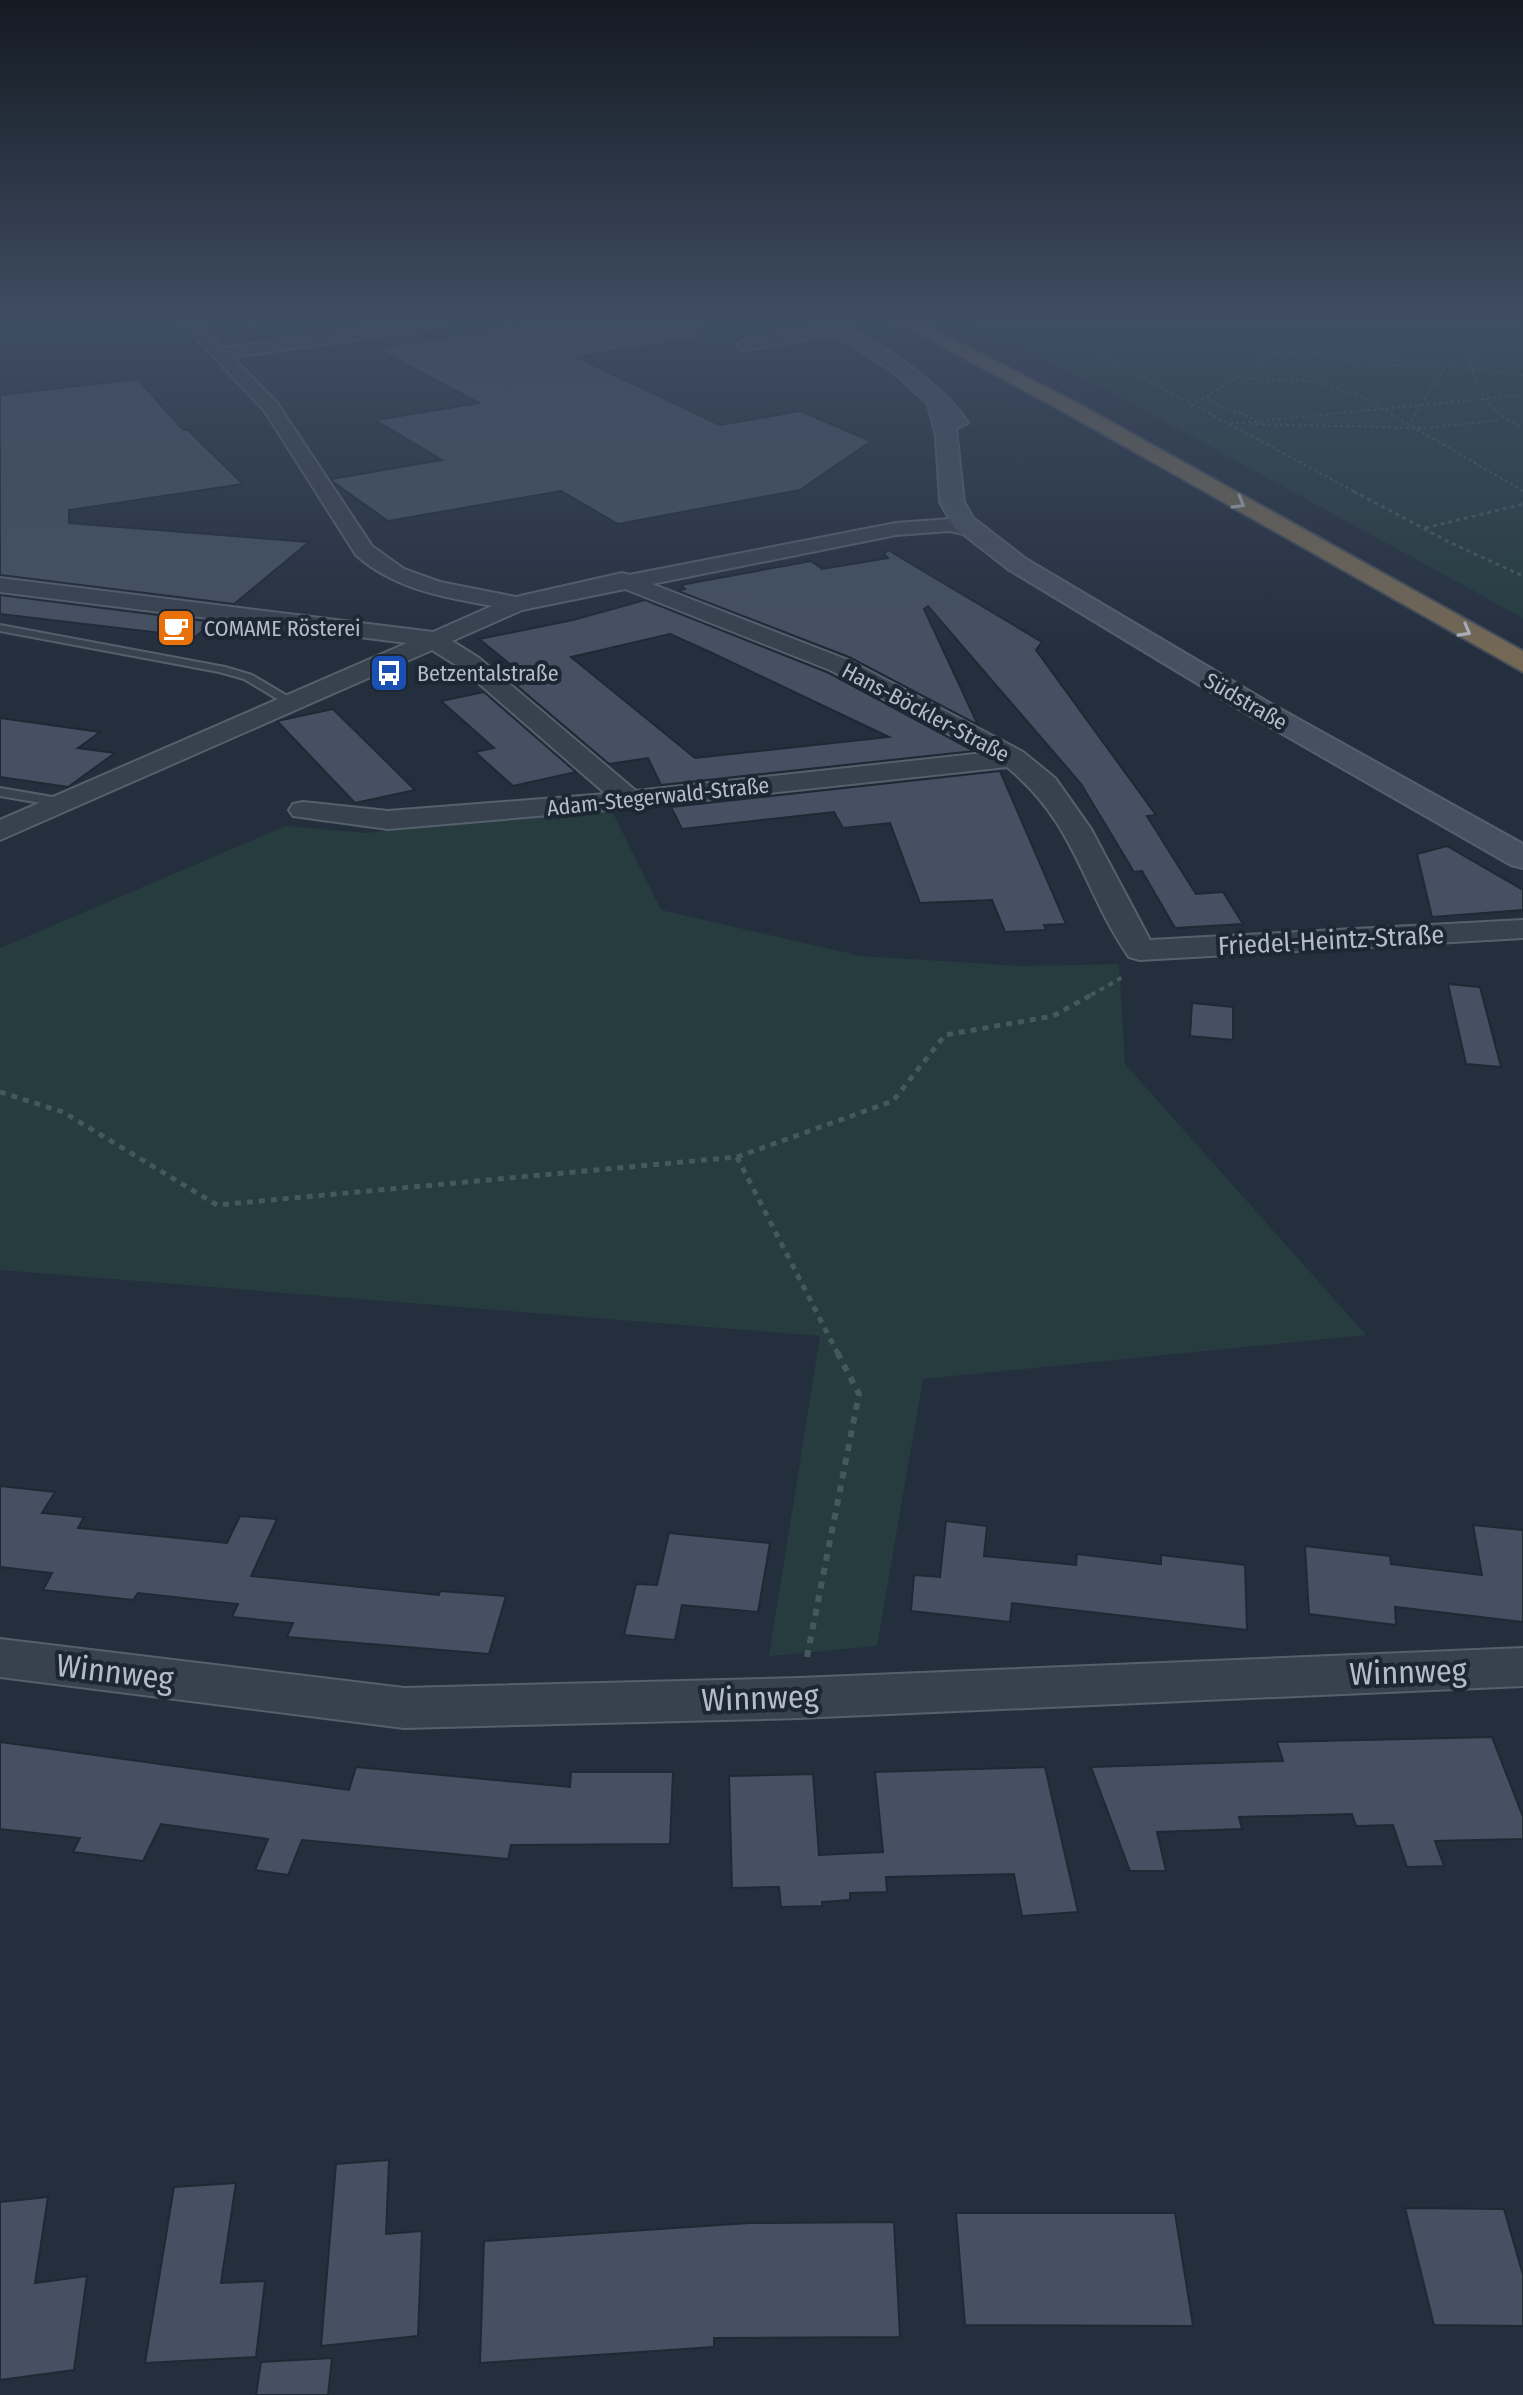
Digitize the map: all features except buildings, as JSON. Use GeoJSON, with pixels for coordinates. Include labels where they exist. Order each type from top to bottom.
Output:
{"type":"FeatureCollection","features":[{"type":"Feature","properties":{"kind":"highway"},"geometry":{"type":"LineString","coordinates":[[1112,431],[1523,663]]}},
{"type":"Feature","properties":{"kind":"highway"},"geometry":{"type":"LineString","coordinates":[[1154,431],[1458,600]]}},
{"type":"Feature","properties":{"kind":"street"},"geometry":{"type":"LineString","coordinates":[[286,431],[377,565],[406,580],[516,604]]}},
{"type":"Feature","properties":{"kind":"street","name":"Südstraße"},"geometry":{"type":"LineString","coordinates":[[945,431],[952,502],[963,522],[981,520],[1017,564],[1117,625],[1523,858]]}},
{"type":"Feature","properties":{"kind":"street"},"geometry":{"type":"LineString","coordinates":[[958,431],[973,480]]}},
{"type":"Feature","properties":{"kind":"street"},"geometry":{"type":"LineString","coordinates":[[0,831],[516,604],[622,580],[786,551],[966,539],[981,520]]}},
{"type":"Feature","properties":{"kind":"street","name":"Hans-Böckler-Straße"},"geometry":{"type":"LineString","coordinates":[[622,580],[839,665],[1013,758],[1045,784],[1077,829],[1140,950]]}},
{"type":"Feature","properties":{"kind":"street"},"geometry":{"type":"LineString","coordinates":[[0,585],[432,639],[470,663],[630,800]]}},
{"type":"Feature","properties":{"kind":"street","name":"Adam-Stegerwald-Straße"},"geometry":{"type":"LineString","coordinates":[[303,810],[388,820],[630,800],[1013,758]]}},
{"type":"Feature","properties":{"kind":"street","name":"Friedel-Heintz-Straße"},"geometry":{"type":"LineString","coordinates":[[1140,950],[1523,929]]}},
{"type":"Feature","properties":{"kind":"street","name":"Winnweg"},"geometry":{"type":"LineString","coordinates":[[0,1658],[404,1708],[799,1698],[1523,1667]]}},
{"type":"Feature","properties":{"kind":"lane"},"geometry":{"type":"LineString","coordinates":[[0,628],[221,669],[248,677],[293,703]]}},
{"type":"Feature","properties":{"kind":"lane"},"geometry":{"type":"LineString","coordinates":[[0,792],[64,803]]}},
{"type":"Feature","properties":{"kind":"path"},"geometry":{"type":"LineString","coordinates":[[1242,431],[1424,529],[1523,576]]}},
{"type":"Feature","properties":{"kind":"path"},"geometry":{"type":"LineString","coordinates":[[1427,431],[1447,449],[1523,491]]}},
{"type":"Feature","properties":{"kind":"path"},"geometry":{"type":"LineString","coordinates":[[1424,529],[1523,504]]}},
{"type":"Feature","properties":{"kind":"path"},"geometry":{"type":"LineString","coordinates":[[0,1092],[63,1112],[217,1205],[737,1157],[893,1101],[945,1035],[1053,1016],[1171,950]]}},
{"type":"Feature","properties":{"kind":"path"},"geometry":{"type":"LineString","coordinates":[[737,1157],[859,1394],[799,1698]]}},
{"type":"Feature","properties":{"kind":"green space"},"geometry":{"type":"Polygon","coordinates":[[[1182,431],[1523,431],[1523,618],[1182,431]]]}},
{"type":"Feature","properties":{"kind":"green space"},"geometry":{"type":"Polygon","coordinates":[[[609,805],[661,910],[861,956],[1020,966],[1119,964],[1125,1064],[1366,1335],[923,1379],[877,1646],[769,1656],[820,1336],[0,1270],[0,948],[285,826],[366,833],[609,805]]]}},
{"type":"Feature","properties":{"kind":"place","name":"COMAME Rösterei"},"geometry":{"type":"Point","coordinates":[176,628]}},
{"type":"Feature","properties":{"kind":"place","name":"Betzentalstraße"},"geometry":{"type":"Point","coordinates":[389,673]}}]}
